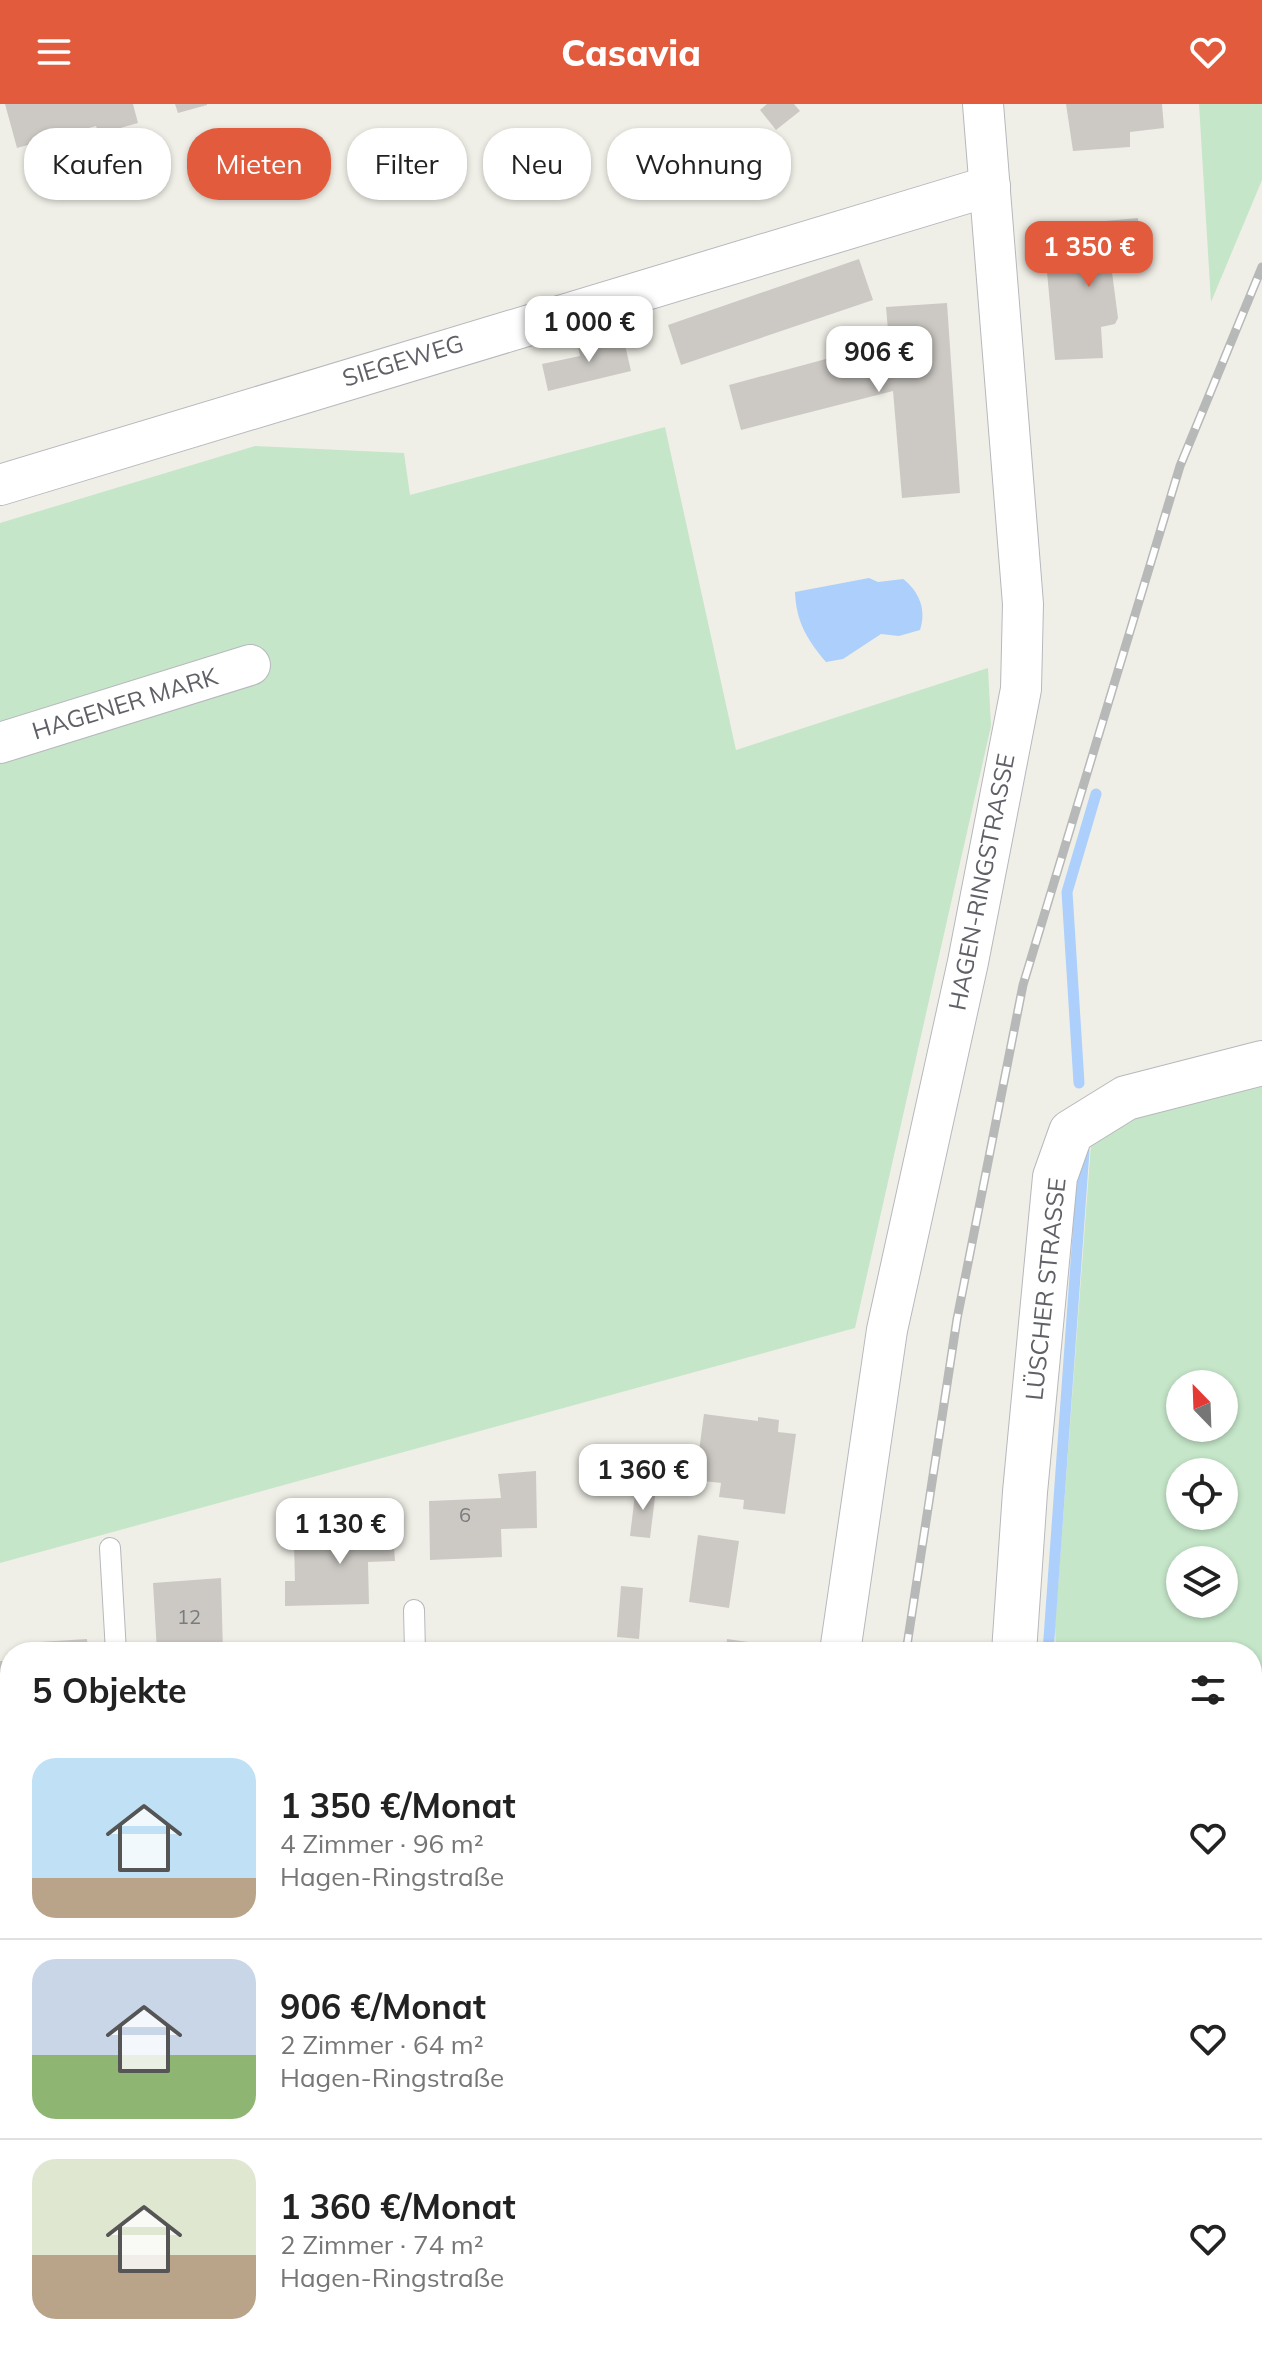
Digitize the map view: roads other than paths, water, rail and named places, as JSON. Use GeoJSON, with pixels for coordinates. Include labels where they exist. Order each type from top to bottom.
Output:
{"type":"FeatureCollection","features":[{"type":"Feature","properties":{"kind":"street","name":"HAGEN-RINGSTRASSE"},"geometry":{"type":"LineString","coordinates":[[841,1642],[887,1330],[968,962],[1021,689],[1023,604],[983,104]]}},
{"type":"Feature","properties":{"kind":"street","name":"SIEGEWEG"},"geometry":{"type":"LineString","coordinates":[[0,485],[990,186]]}},
{"type":"Feature","properties":{"kind":"street","name":"HAGENER MARK"},"geometry":{"type":"LineString","coordinates":[[0,743],[250,665]]}},
{"type":"Feature","properties":{"kind":"street","name":"LÜSCHER STRASSE"},"geometry":{"type":"LineString","coordinates":[[1015,1642],[1025,1492],[1055,1177],[1071,1132],[1126,1098],[1262,1063]]}},
{"type":"Feature","properties":{"kind":"lane"},"geometry":{"type":"LineString","coordinates":[[110,1548],[115,1642]]}},
{"type":"Feature","properties":{"kind":"lane"},"geometry":{"type":"LineString","coordinates":[[414,1610],[415,1642]]}},
{"type":"Feature","properties":{"kind":"water"},"geometry":{"type":"Polygon","coordinates":[[[869,578],[878,582],[903,579],[909,584],[922,608],[920,630],[899,636],[881,634],[843,659],[826,662],[804,630],[795,592],[869,578]]]}},
{"type":"Feature","properties":{"kind":"waterway"},"geometry":{"type":"LineString","coordinates":[[1079,1083],[1067,892],[1096,794]]}},
{"type":"Feature","properties":{"kind":"waterway"},"geometry":{"type":"LineString","coordinates":[[1049,1642],[1084,1151]]}},
{"type":"Feature","properties":{"kind":"railway"},"geometry":{"type":"LineString","coordinates":[[908,1642],[957,1319],[1023,985],[1180,466],[1262,267]]}}]}
